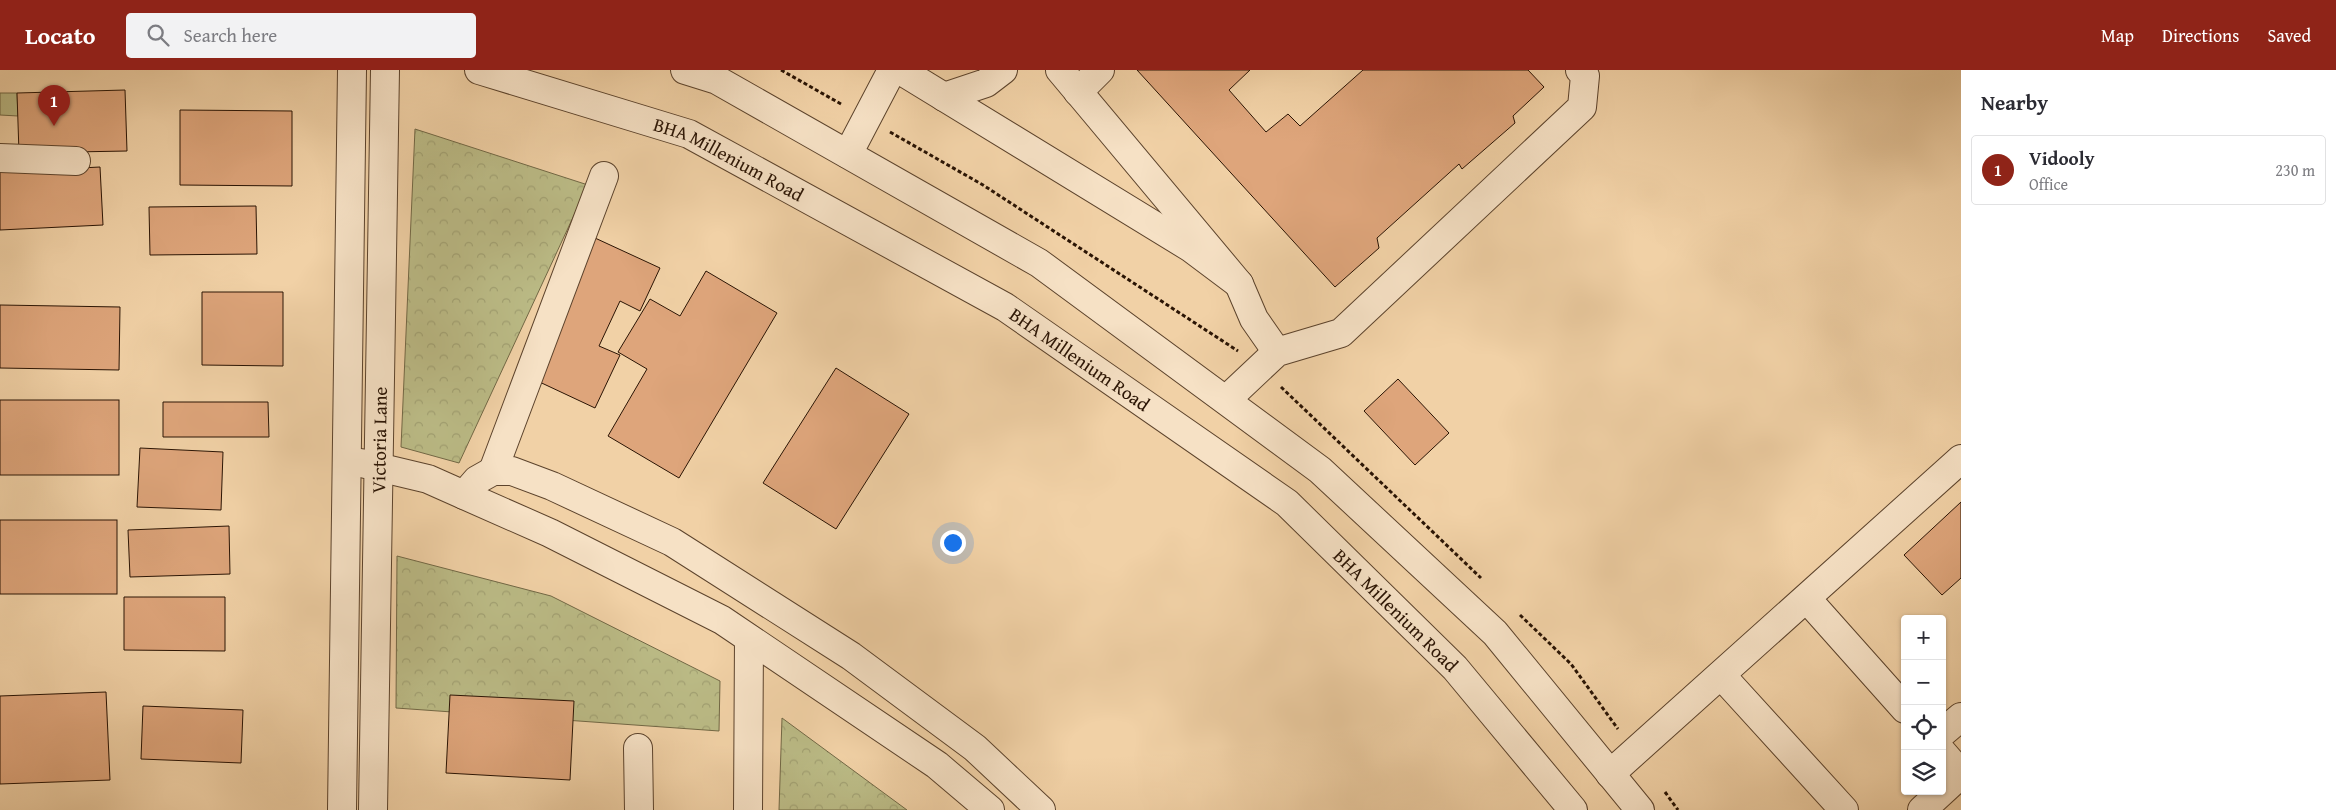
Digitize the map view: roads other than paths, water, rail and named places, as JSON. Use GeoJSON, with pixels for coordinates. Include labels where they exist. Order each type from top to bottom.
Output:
{"type":"FeatureCollection","features":[{"type":"Feature","properties":{"kind":"street","name":"Victoria Lane"},"geometry":{"type":"LineString","coordinates":[[342,810],[352,70]]}},
{"type":"Feature","properties":{"kind":"street","name":"Victoria Lane"},"geometry":{"type":"LineString","coordinates":[[373,810],[386,70]]}},
{"type":"Feature","properties":{"kind":"street","name":"BHA Millenium Road"},"geometry":{"type":"LineString","coordinates":[[479,70],[688,134],[1005,307],[1288,503],[1455,668],[1573,810]]}},
{"type":"Feature","properties":{"kind":"street"},"geometry":{"type":"LineString","coordinates":[[685,70],[717,80],[1039,263],[1320,470],[1495,634],[1640,810]]}},
{"type":"Feature","properties":{"kind":"street"},"geometry":{"type":"LineString","coordinates":[[848,154],[892,70]]}},
{"type":"Feature","properties":{"kind":"street"},"geometry":{"type":"LineString","coordinates":[[900,70],[1191,248],[1239,284]]}},
{"type":"Feature","properties":{"kind":"street"},"geometry":{"type":"LineString","coordinates":[[944,97],[986,83],[1003,70]]}},
{"type":"Feature","properties":{"kind":"street"},"geometry":{"type":"LineString","coordinates":[[1060,70],[1239,284],[1254,320],[1277,352]]}},
{"type":"Feature","properties":{"kind":"street"},"geometry":{"type":"LineString","coordinates":[[1078,92],[1100,70]]}},
{"type":"Feature","properties":{"kind":"street"},"geometry":{"type":"LineString","coordinates":[[1226,400],[1277,352],[1341,333],[1582,107],[1585,76],[1580,70]]}},
{"type":"Feature","properties":{"kind":"street"},"geometry":{"type":"LineString","coordinates":[[0,158],[76,161]]}},
{"type":"Feature","properties":{"kind":"street"},"geometry":{"type":"LineString","coordinates":[[493,471],[604,176]]}},
{"type":"Feature","properties":{"kind":"street"},"geometry":{"type":"LineString","coordinates":[[1610,774],[1961,459]]}},
{"type":"Feature","properties":{"kind":"street"},"geometry":{"type":"LineString","coordinates":[[347,460],[428,480],[464,495],[550,533],[722,620],[937,765],[990,810]]}},
{"type":"Feature","properties":{"kind":"street"},"geometry":{"type":"LineString","coordinates":[[464,495],[477,480],[493,471],[512,471],[552,486],[672,542],[851,656],[976,748],[1041,810]]}},
{"type":"Feature","properties":{"kind":"street"},"geometry":{"type":"LineString","coordinates":[[1807,599],[1901,705]]}},
{"type":"Feature","properties":{"kind":"street"},"geometry":{"type":"LineString","coordinates":[[748,810],[749,639]]}},
{"type":"Feature","properties":{"kind":"street"},"geometry":{"type":"LineString","coordinates":[[1721,675],[1844,810]]}},
{"type":"Feature","properties":{"kind":"street"},"geometry":{"type":"LineString","coordinates":[[1946,730],[1961,717]]}},
{"type":"Feature","properties":{"kind":"street"},"geometry":{"type":"LineString","coordinates":[[638,748],[639,810]]}},
{"type":"Feature","properties":{"kind":"street"},"geometry":{"type":"LineString","coordinates":[[1946,757],[1961,774],[1946,788]]}},
{"type":"Feature","properties":{"kind":"street"},"geometry":{"type":"LineString","coordinates":[[1922,810],[1938,795]]}},
{"type":"Feature","properties":{"kind":"place","name":"Vidooly"},"geometry":{"type":"Point","coordinates":[54,126]}}]}
